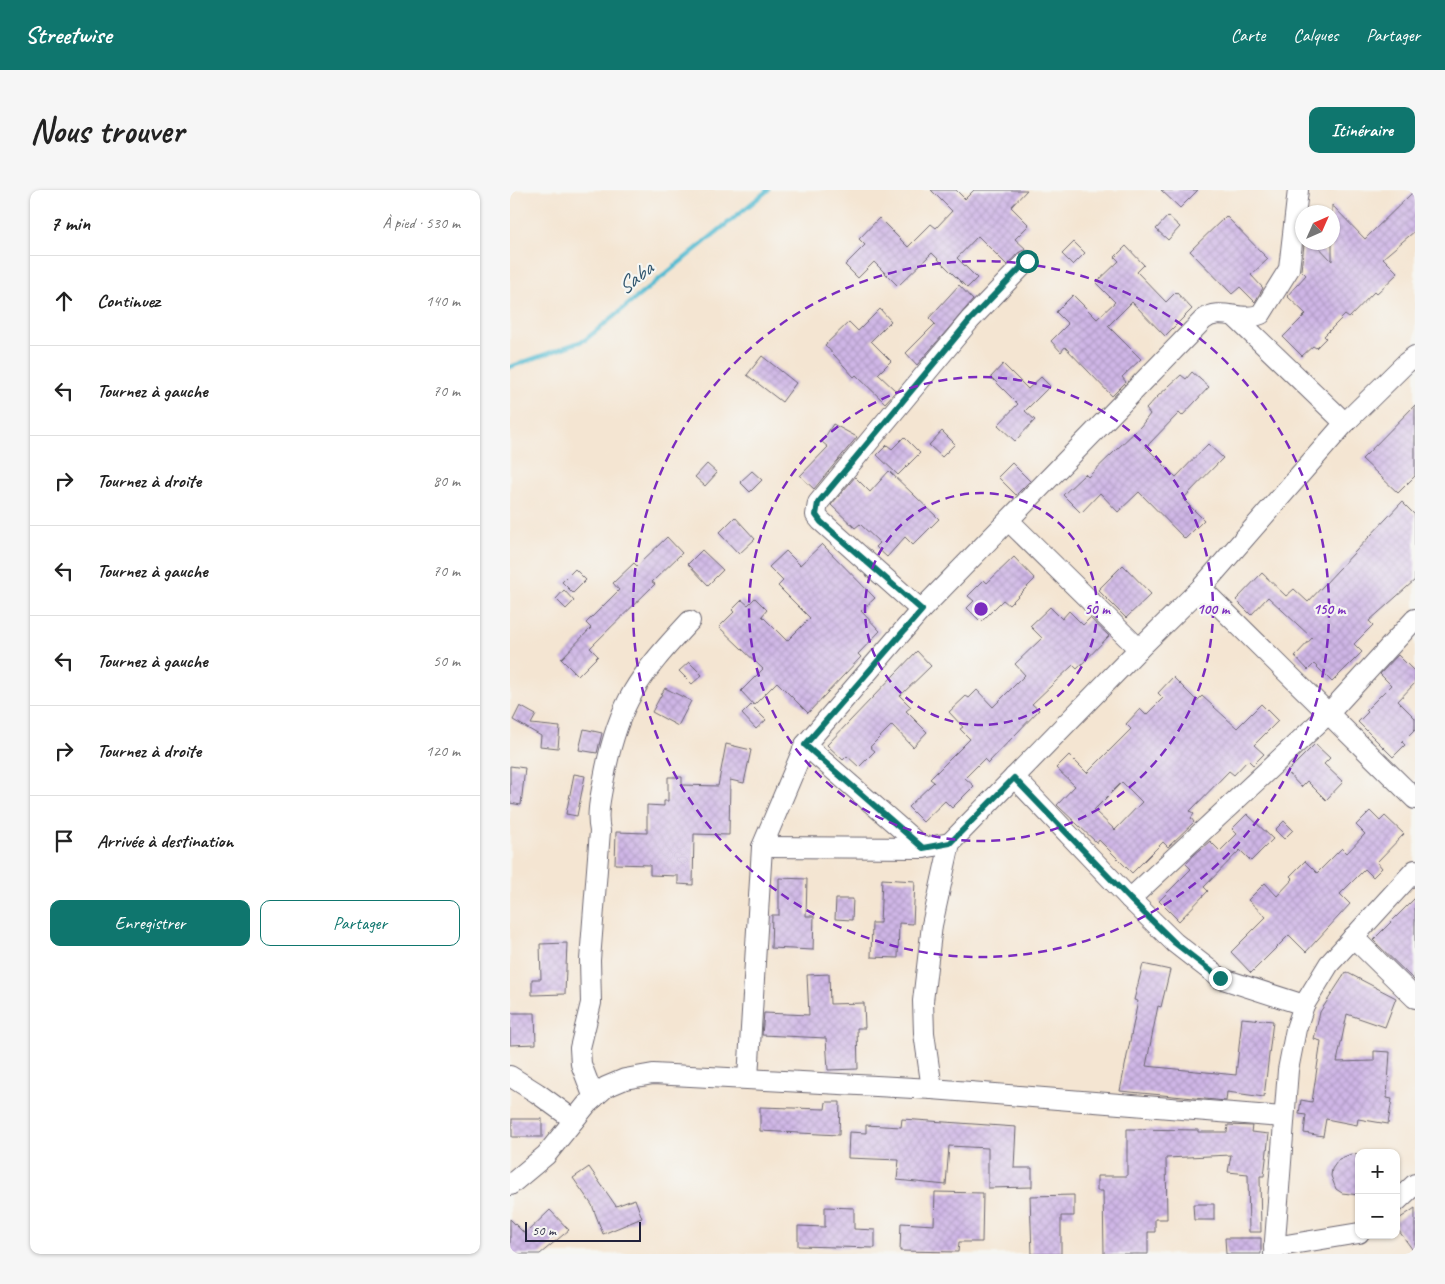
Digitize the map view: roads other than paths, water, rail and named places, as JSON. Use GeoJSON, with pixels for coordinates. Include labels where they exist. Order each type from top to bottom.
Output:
{"type":"FeatureCollection","features":[{"type":"Feature","properties":{"kind":"street"},"geometry":{"type":"LineString","coordinates":[[748,1078],[762,848],[805,745],[922,610],[1203,320],[1216,314],[1224,313],[1235,317],[1255,317],[1260,314],[1289,268],[1292,258],[1291,239],[1298,190]]}},
{"type":"Feature","properties":{"kind":"street"},"geometry":{"type":"LineString","coordinates":[[922,610],[821,522],[816,515],[818,503],[970,320],[1027,261]]}},
{"type":"Feature","properties":{"kind":"street"},"geometry":{"type":"LineString","coordinates":[[1235,317],[1345,424]]}},
{"type":"Feature","properties":{"kind":"street"},"geometry":{"type":"LineString","coordinates":[[932,1089],[924,1033],[923,1001],[932,926],[950,843],[1201,588],[1345,424],[1415,356]]}},
{"type":"Feature","properties":{"kind":"street"},"geometry":{"type":"LineString","coordinates":[[1009,521],[1139,649]]}},
{"type":"Feature","properties":{"kind":"street"},"geometry":{"type":"LineString","coordinates":[[1201,588],[1415,799]]}},
{"type":"Feature","properties":{"kind":"street"},"geometry":{"type":"LineString","coordinates":[[1130,899],[1328,714],[1415,619]]}},
{"type":"Feature","properties":{"kind":"street"},"geometry":{"type":"LineString","coordinates":[[594,1098],[581,1064],[580,1048],[591,1003],[590,960],[600,831],[598,814],[611,742],[619,716],[634,686],[656,657],[690,621]]}},
{"type":"Feature","properties":{"kind":"street"},"geometry":{"type":"LineString","coordinates":[[805,745],[923,848]]}},
{"type":"Feature","properties":{"kind":"street"},"geometry":{"type":"LineString","coordinates":[[1014,778],[1175,943],[1220,978],[1304,1005]]}},
{"type":"Feature","properties":{"kind":"street"},"geometry":{"type":"LineString","coordinates":[[762,848],[923,848],[950,843]]}},
{"type":"Feature","properties":{"kind":"street"},"geometry":{"type":"LineString","coordinates":[[1355,1234],[1274,1251],[1288,1070],[1296,1030],[1304,1005],[1329,964],[1415,870]]}},
{"type":"Feature","properties":{"kind":"street"},"geometry":{"type":"LineString","coordinates":[[1353,937],[1415,998]]}},
{"type":"Feature","properties":{"kind":"street"},"geometry":{"type":"LineString","coordinates":[[510,1185],[546,1155],[574,1120],[606,1088],[624,1080],[653,1074],[932,1089],[1283,1117]]}},
{"type":"Feature","properties":{"kind":"street"},"geometry":{"type":"LineString","coordinates":[[510,1076],[537,1092],[574,1120]]}},
{"type":"Feature","properties":{"kind":"street"},"geometry":{"type":"LineString","coordinates":[[1400,1198],[1415,1184]]}},
{"type":"Feature","properties":{"kind":"waterway","name":"Saba"},"geometry":{"type":"LineString","coordinates":[[510,367],[585,340],[768,190]]}}]}
